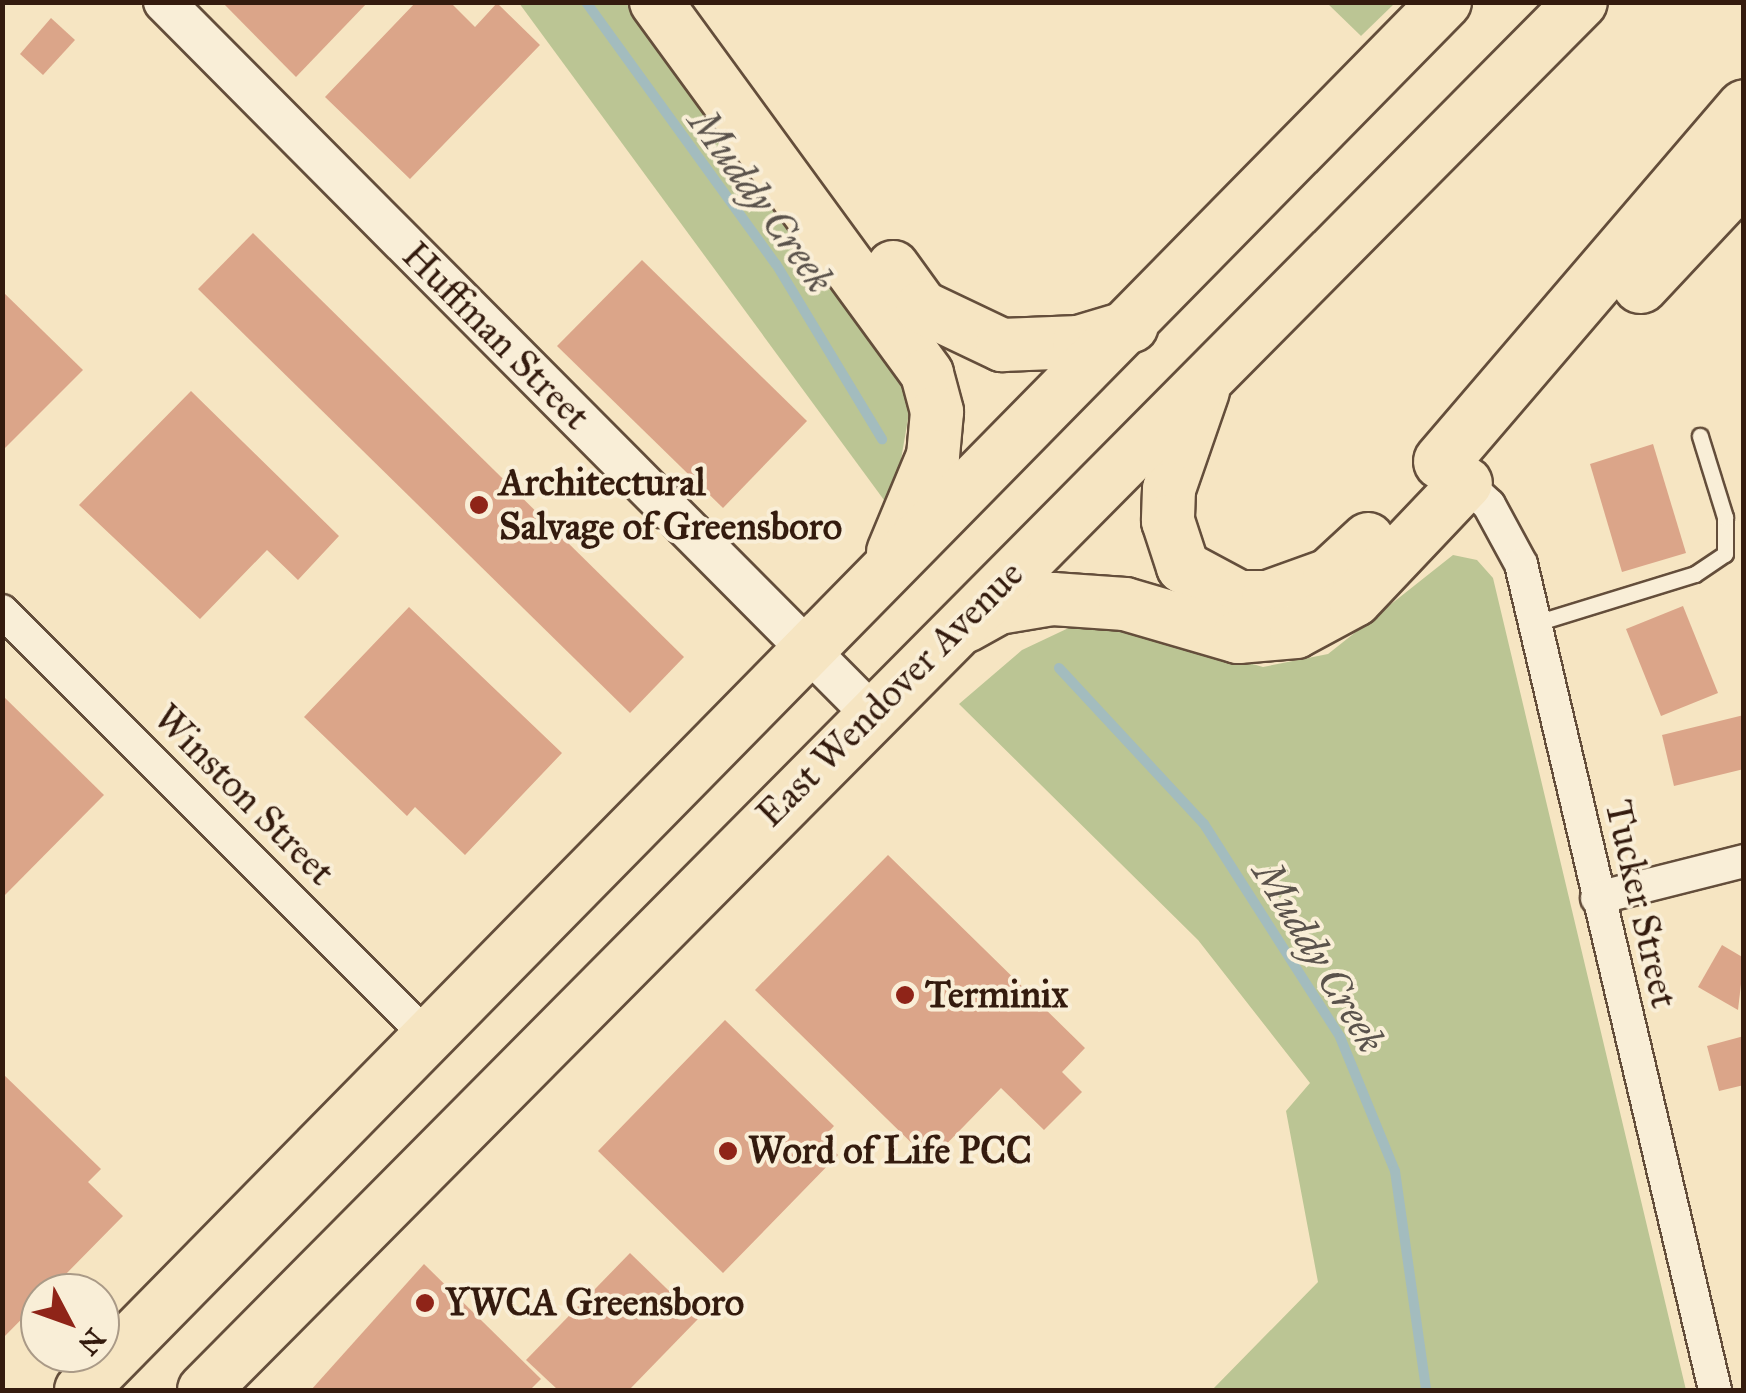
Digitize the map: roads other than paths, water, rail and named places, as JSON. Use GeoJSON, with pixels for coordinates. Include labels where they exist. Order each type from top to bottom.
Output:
{"type":"FeatureCollection","features":[{"type":"Feature","properties":{"kind":"highway"},"geometry":{"type":"LineString","coordinates":[[656,2],[928,374],[937,412],[932,456],[873,591]]}},
{"type":"Feature","properties":{"kind":"highway"},"geometry":{"type":"LineString","coordinates":[[700,2],[922,307],[1002,345],[1080,342],[1132,326]]}},
{"type":"Feature","properties":{"kind":"highway"},"geometry":{"type":"LineString","coordinates":[[81,1390],[873,591],[1445,2]]}},
{"type":"Feature","properties":{"kind":"highway","name":"East Wendover Avenue"},"geometry":{"type":"LineString","coordinates":[[204,1390],[870,712],[1581,2]]}},
{"type":"Feature","properties":{"kind":"highway"},"geometry":{"type":"LineString","coordinates":[[948,636],[998,608],[1053,599],[1124,604],[1238,636],[1296,632],[1355,600],[1744,106]]}},
{"type":"Feature","properties":{"kind":"highway"},"geometry":{"type":"LineString","coordinates":[[1210,372],[1169,489],[1168,521],[1183,567],[1239,598],[1329,575],[1454,472],[1744,174]]}},
{"type":"Feature","properties":{"kind":"street","name":"Huffman Street"},"geometry":{"type":"LineString","coordinates":[[164,2],[870,712]]}},
{"type":"Feature","properties":{"kind":"street","name":"Tucker Street"},"geometry":{"type":"LineString","coordinates":[[1454,472],[1508,533],[1536,623],[1714,1390]]}},
{"type":"Feature","properties":{"kind":"street","name":"Winston Street"},"geometry":{"type":"LineString","coordinates":[[2,612],[428,1037]]}},
{"type":"Feature","properties":{"kind":"street"},"geometry":{"type":"LineString","coordinates":[[1597,898],[1744,861]]}},
{"type":"Feature","properties":{"kind":"lane"},"geometry":{"type":"LineString","coordinates":[[1536,623],[1695,574],[1725,554],[1725,517],[1700,436]]}},
{"type":"Feature","properties":{"kind":"waterway","name":"Muddy Creek"},"geometry":{"type":"LineString","coordinates":[[586,2],[776,264],[882,439]]}},
{"type":"Feature","properties":{"kind":"waterway","name":"Muddy Creek"},"geometry":{"type":"LineString","coordinates":[[1059,668],[1204,824],[1340,1037],[1395,1171],[1426,1390]]}},
{"type":"Feature","properties":{"kind":"place","name":"Architectural Salvage of Greensboro"},"geometry":{"type":"Point","coordinates":[479,505]}},
{"type":"Feature","properties":{"kind":"place","name":"Terminix"},"geometry":{"type":"Point","coordinates":[905,995]}},
{"type":"Feature","properties":{"kind":"place","name":"Word of Life PCC"},"geometry":{"type":"Point","coordinates":[728,1151]}},
{"type":"Feature","properties":{"kind":"place","name":"YWCA Greensboro"},"geometry":{"type":"Point","coordinates":[425,1303]}}]}
